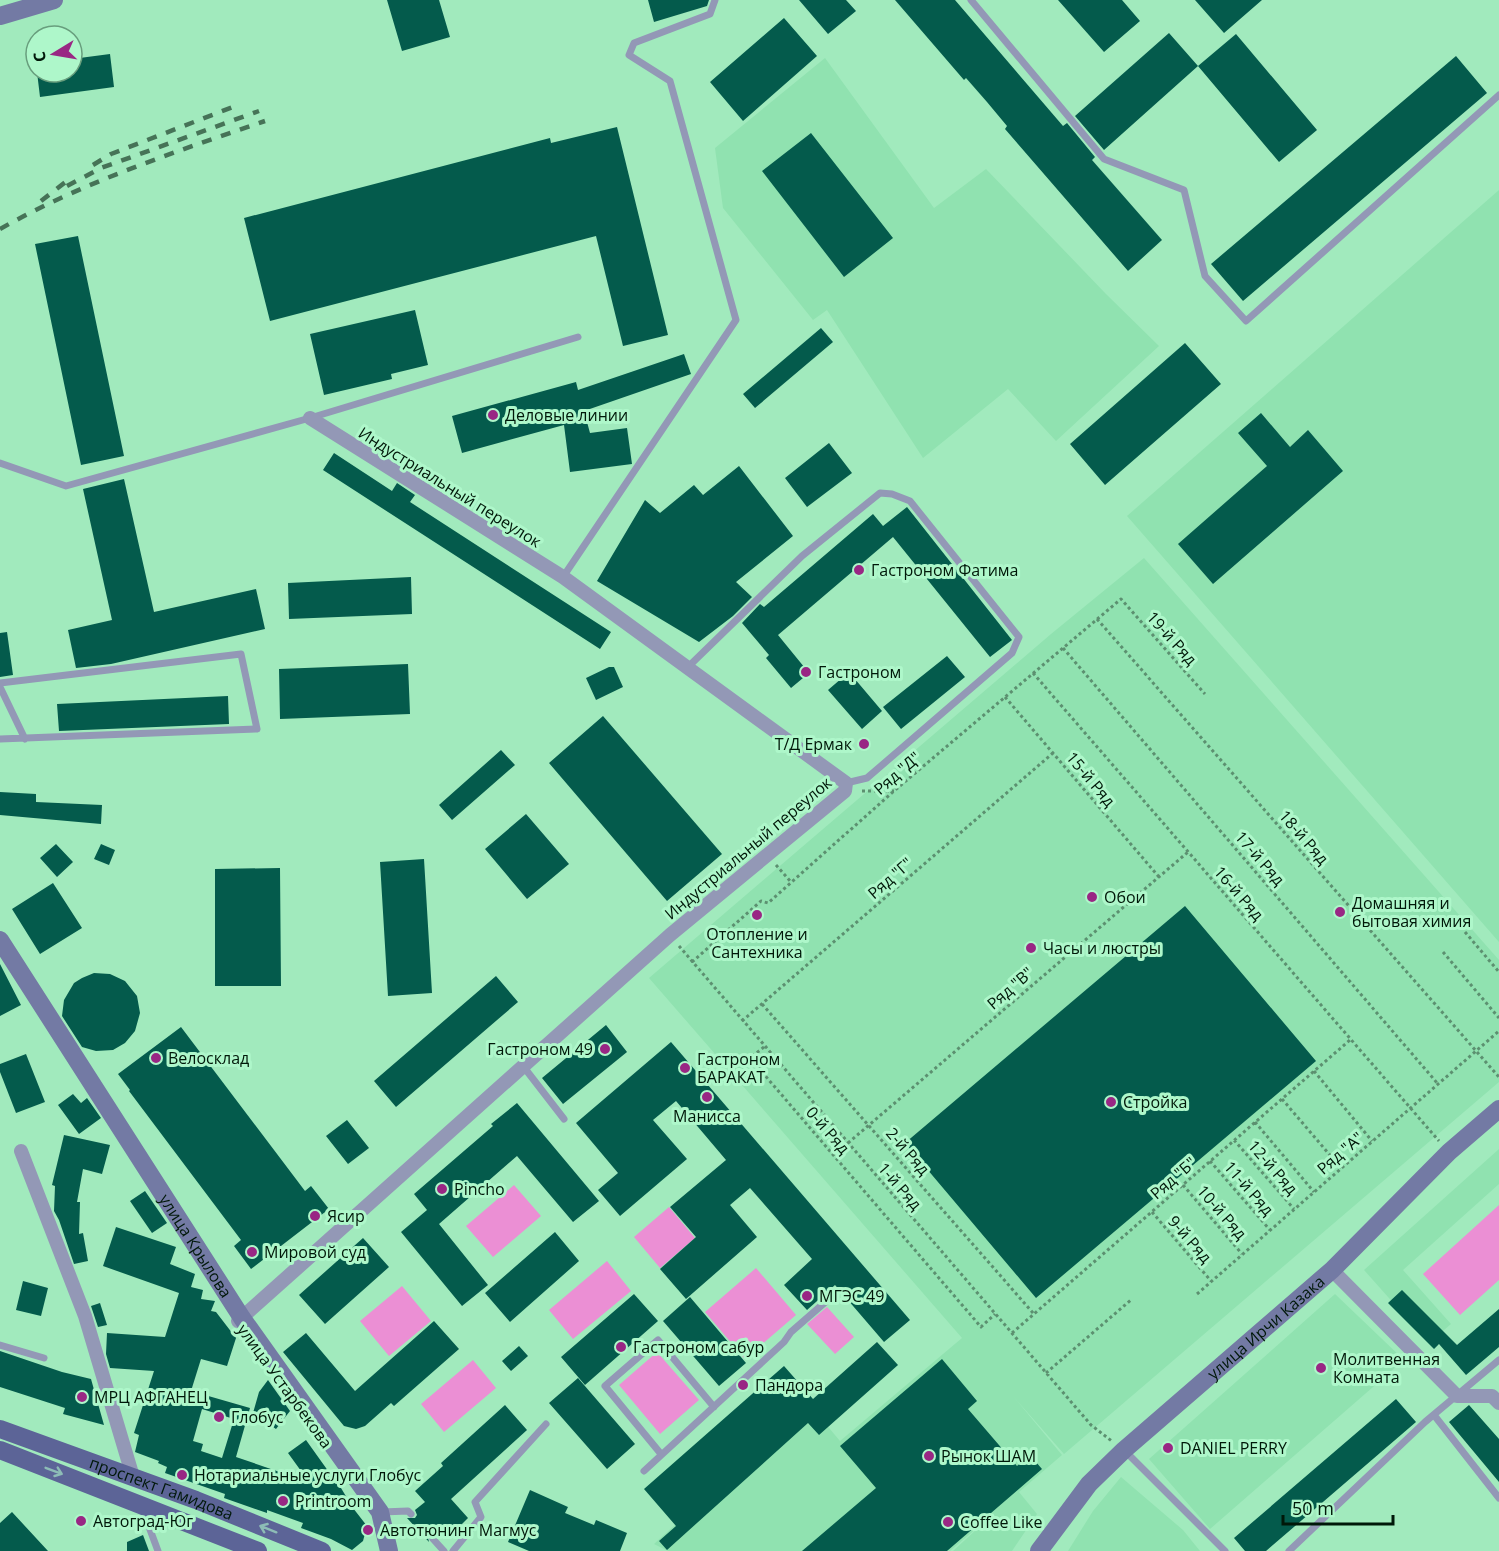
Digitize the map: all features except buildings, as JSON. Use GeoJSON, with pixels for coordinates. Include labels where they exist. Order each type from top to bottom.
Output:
{"type":"FeatureCollection","features":[{"type":"Feature","properties":{"kind":"main road"},"geometry":{"type":"LineString","coordinates":[[0,16],[54,0]]}},
{"type":"Feature","properties":{"kind":"main road","name":"улица Крылова"},"geometry":{"type":"LineString","coordinates":[[0,939],[240,1319],[378,1512],[388,1551]]}},
{"type":"Feature","properties":{"kind":"main road","name":"улица Устарбекова"},"geometry":{"type":"LineString","coordinates":[[0,951],[240,1319]]}},
{"type":"Feature","properties":{"kind":"main road","name":"улица Ирчи Казака"},"geometry":{"type":"LineString","coordinates":[[1039,1551],[1089,1484],[1124,1450],[1332,1269],[1449,1152],[1499,1109]]}},
{"type":"Feature","properties":{"kind":"main road","name":"проспект Гамидова"},"geometry":{"type":"LineString","coordinates":[[0,1430],[196,1500],[322,1551]]}},
{"type":"Feature","properties":{"kind":"main road","name":"проспект Гамидова"},"geometry":{"type":"LineString","coordinates":[[0,1450],[258,1551]]}},
{"type":"Feature","properties":{"kind":"street","name":"Индустриальный переулок"},"geometry":{"type":"LineString","coordinates":[[240,1319],[670,935],[846,787],[563,577],[310,418]]}},
{"type":"Feature","properties":{"kind":"street"},"geometry":{"type":"LineString","coordinates":[[21,1151],[85,1316],[133,1477]]}},
{"type":"Feature","properties":{"kind":"street"},"geometry":{"type":"LineString","coordinates":[[1332,1269],[1457,1396],[1492,1396],[1499,1403]]}},
{"type":"Feature","properties":{"kind":"lane"},"geometry":{"type":"LineString","coordinates":[[563,577],[736,320],[670,81],[629,55],[634,43],[710,14],[715,0]]}},
{"type":"Feature","properties":{"kind":"lane"},"geometry":{"type":"LineString","coordinates":[[972,0],[1104,159],[1184,190],[1205,276],[1246,321],[1499,95]]}},
{"type":"Feature","properties":{"kind":"lane"},"geometry":{"type":"LineString","coordinates":[[0,463],[66,486],[310,418],[578,337]]}},
{"type":"Feature","properties":{"kind":"lane"},"geometry":{"type":"LineString","coordinates":[[688,668],[802,556],[880,493],[910,501],[1019,637],[1012,653],[867,778],[846,787]]}},
{"type":"Feature","properties":{"kind":"lane"},"geometry":{"type":"LineString","coordinates":[[0,739],[25,739],[256,729],[241,654],[0,685],[25,739]]}},
{"type":"Feature","properties":{"kind":"lane"},"geometry":{"type":"LineString","coordinates":[[523,1066],[564,1119]]}},
{"type":"Feature","properties":{"kind":"lane"},"geometry":{"type":"LineString","coordinates":[[644,1471],[830,1298]]}},
{"type":"Feature","properties":{"kind":"lane"},"geometry":{"type":"LineString","coordinates":[[661,1454],[605,1386],[658,1340],[714,1407]]}},
{"type":"Feature","properties":{"kind":"lane"},"geometry":{"type":"LineString","coordinates":[[0,1345],[44,1358]]}},
{"type":"Feature","properties":{"kind":"lane"},"geometry":{"type":"LineString","coordinates":[[1288,1551],[1434,1415],[1499,1360]]}},
{"type":"Feature","properties":{"kind":"lane"},"geometry":{"type":"LineString","coordinates":[[1434,1415],[1499,1498]]}},
{"type":"Feature","properties":{"kind":"lane"},"geometry":{"type":"LineString","coordinates":[[453,1551],[481,1517],[475,1502],[546,1424]]}},
{"type":"Feature","properties":{"kind":"lane"},"geometry":{"type":"LineString","coordinates":[[1124,1450],[1225,1551]]}},
{"type":"Feature","properties":{"kind":"lane"},"geometry":{"type":"LineString","coordinates":[[141,1505],[158,1551]]}},
{"type":"Feature","properties":{"kind":"lane"},"geometry":{"type":"LineString","coordinates":[[378,1512],[408,1510],[411,1514]]}},
{"type":"Feature","properties":{"kind":"lane"},"geometry":{"type":"LineString","coordinates":[[433,1539],[444,1551]]}},
{"type":"Feature","properties":{"kind":"path","name":"Ряд \"Д\""},"geometry":{"type":"LineString","coordinates":[[692,962],[761,901],[768,903],[894,791],[1121,599]]}},
{"type":"Feature","properties":{"kind":"path","name":"19-й Ряд"},"geometry":{"type":"LineString","coordinates":[[1121,599],[1205,694]]}},
{"type":"Feature","properties":{"kind":"path","name":"18-й Ряд"},"geometry":{"type":"LineString","coordinates":[[1097,619],[1499,1077]]}},
{"type":"Feature","properties":{"kind":"path","name":"17-й Ряд"},"geometry":{"type":"LineString","coordinates":[[1063,648],[1438,1084]]}},
{"type":"Feature","properties":{"kind":"path","name":"16-й Ряд"},"geometry":{"type":"LineString","coordinates":[[1033,673],[1427,1127]]}},
{"type":"Feature","properties":{"kind":"path","name":"15-й Ряд"},"geometry":{"type":"LineString","coordinates":[[1005,697],[1158,877]]}},
{"type":"Feature","properties":{"kind":"path","name":"Ряд \"Г\""},"geometry":{"type":"LineString","coordinates":[[742,1021],[1053,753]]}},
{"type":"Feature","properties":{"kind":"path"},"geometry":{"type":"LineString","coordinates":[[846,787],[894,791]]}},
{"type":"Feature","properties":{"kind":"path","name":"Ряд \"В\""},"geometry":{"type":"LineString","coordinates":[[848,1143],[1188,852]]}},
{"type":"Feature","properties":{"kind":"path"},"geometry":{"type":"LineString","coordinates":[[767,854],[791,882]]}},
{"type":"Feature","properties":{"kind":"path"},"geometry":{"type":"LineString","coordinates":[[1465,932],[1499,972]]}},
{"type":"Feature","properties":{"kind":"path","name":"1-й Ряд"},"geometry":{"type":"LineString","coordinates":[[670,935],[1091,1425],[1124,1450]]}},
{"type":"Feature","properties":{"kind":"path"},"geometry":{"type":"LineString","coordinates":[[1443,952],[1499,1018]]}},
{"type":"Feature","properties":{"kind":"path","name":"2-й Ряд"},"geometry":{"type":"LineString","coordinates":[[762,1004],[1034,1314]]}},
{"type":"Feature","properties":{"kind":"path","name":"Ряд \"А\""},"geometry":{"type":"LineString","coordinates":[[1197,1294],[1499,1031]]}},
{"type":"Feature","properties":{"kind":"path","name":"Ряд \"Б\""},"geometry":{"type":"LineString","coordinates":[[1012,1333],[1350,1040]]}},
{"type":"Feature","properties":{"kind":"path","name":"0-й Ряд"},"geometry":{"type":"LineString","coordinates":[[764,1046],[750,1058],[892,1224],[981,1327],[995,1314]]}},
{"type":"Feature","properties":{"kind":"path"},"geometry":{"type":"LineString","coordinates":[[1314,1071],[1372,1141]]}},
{"type":"Feature","properties":{"kind":"path"},"geometry":{"type":"LineString","coordinates":[[1282,1099],[1341,1168]]}},
{"type":"Feature","properties":{"kind":"path"},"geometry":{"type":"LineString","coordinates":[[1255,1122],[1314,1192]]}},
{"type":"Feature","properties":{"kind":"path","name":"12-й Ряд"},"geometry":{"type":"LineString","coordinates":[[1234,1140],[1294,1209]]}},
{"type":"Feature","properties":{"kind":"path","name":"11-й Ряд"},"geometry":{"type":"LineString","coordinates":[[1210,1161],[1270,1230]]}},
{"type":"Feature","properties":{"kind":"path","name":"10-й Ряд"},"geometry":{"type":"LineString","coordinates":[[1183,1185],[1242,1254]]}},
{"type":"Feature","properties":{"kind":"path","name":"9-й Ряд"},"geometry":{"type":"LineString","coordinates":[[1151,1212],[1211,1281]]}},
{"type":"Feature","properties":{"kind":"path"},"geometry":{"type":"LineString","coordinates":[[1046,1373],[1132,1299]]}},
{"type":"Feature","properties":{"kind":"shaded area"},"geometry":{"type":"Polygon","coordinates":[[[825,58],[934,208],[986,169],[1159,346],[1056,441],[1008,389],[923,458],[827,310],[813,320],[723,208],[715,148],[825,58]]]}},
{"type":"Feature","properties":{"kind":"shaded area"},"geometry":{"type":"Polygon","coordinates":[[[1499,190],[1499,942],[1127,516],[1499,190]]]}},
{"type":"Feature","properties":{"kind":"shaded area"},"geometry":{"type":"Polygon","coordinates":[[[1144,558],[1499,960],[1499,1082],[1064,1454],[1013,1396],[1062,1455],[1019,1492],[1037,1514],[1012,1551],[953,1551],[990,1517],[950,1551],[668,1551],[654,1544],[808,1403],[840,1441],[962,1338],[649,978],[1051,634],[1144,558]]]}},
{"type":"Feature","properties":{"kind":"shaded area"},"geometry":{"type":"Polygon","coordinates":[[[1499,1149],[1499,1184],[1403,1270],[1451,1324],[1429,1343],[1364,1270],[1499,1149]]]}},
{"type":"Feature","properties":{"kind":"shaded area"},"geometry":{"type":"Polygon","coordinates":[[[514,1185],[541,1216],[493,1257],[466,1226],[514,1185]]]}},
{"type":"Feature","properties":{"kind":"shaded area"},"geometry":{"type":"Polygon","coordinates":[[[1499,1205],[1499,1280],[1460,1315],[1423,1274],[1499,1205]]]}},
{"type":"Feature","properties":{"kind":"shaded area"},"geometry":{"type":"Polygon","coordinates":[[[669,1207],[695,1238],[660,1268],[634,1237],[669,1207]]]}},
{"type":"Feature","properties":{"kind":"shaded area"},"geometry":{"type":"Polygon","coordinates":[[[607,1261],[631,1291],[573,1339],[549,1310],[607,1261]]]}},
{"type":"Feature","properties":{"kind":"shaded area"},"geometry":{"type":"Polygon","coordinates":[[[756,1268],[796,1315],[745,1359],[705,1312],[756,1268]]]}},
{"type":"Feature","properties":{"kind":"shaded area"},"geometry":{"type":"Polygon","coordinates":[[[402,1286],[431,1321],[389,1356],[360,1321],[402,1286]]]}},
{"type":"Feature","properties":{"kind":"shaded area"},"geometry":{"type":"Polygon","coordinates":[[[1335,1294],[1404,1360],[1210,1529],[1149,1459],[1335,1294]]]}},
{"type":"Feature","properties":{"kind":"shaded area"},"geometry":{"type":"Polygon","coordinates":[[[827,1307],[854,1337],[835,1354],[807,1324],[827,1307]]]}},
{"type":"Feature","properties":{"kind":"shaded area"},"geometry":{"type":"Polygon","coordinates":[[[657,1352],[699,1400],[660,1434],[619,1385],[657,1352]]]}},
{"type":"Feature","properties":{"kind":"shaded area"},"geometry":{"type":"Polygon","coordinates":[[[473,1360],[496,1388],[444,1432],[421,1404],[473,1360]]]}},
{"type":"Feature","properties":{"kind":"shaded area"},"geometry":{"type":"Polygon","coordinates":[[[1121,1477],[1183,1530],[1200,1551],[1068,1551],[1093,1511],[1121,1477]]]}},
{"type":"Feature","properties":{"kind":"railway"},"geometry":{"type":"LineString","coordinates":[[93,165],[111,154],[238,105]]}},
{"type":"Feature","properties":{"kind":"railway"},"geometry":{"type":"LineString","coordinates":[[67,186],[101,168],[259,111]]}},
{"type":"Feature","properties":{"kind":"railway"},"geometry":{"type":"LineString","coordinates":[[0,229],[97,182],[163,156],[265,121]]}},
{"type":"Feature","properties":{"kind":"railway"},"geometry":{"type":"LineString","coordinates":[[41,201],[72,177]]}},
{"type":"Feature","properties":{"kind":"place","name":"Деловые линии"},"geometry":{"type":"Point","coordinates":[493,415]}},
{"type":"Feature","properties":{"kind":"place","name":"Гастроном Фатима"},"geometry":{"type":"Point","coordinates":[859,570]}},
{"type":"Feature","properties":{"kind":"place","name":"Гастроном"},"geometry":{"type":"Point","coordinates":[806,672]}},
{"type":"Feature","properties":{"kind":"place","name":"Т/Д Ермак"},"geometry":{"type":"Point","coordinates":[864,744]}},
{"type":"Feature","properties":{"kind":"place","name":"Обои"},"geometry":{"type":"Point","coordinates":[1092,897]}},
{"type":"Feature","properties":{"kind":"place","name":"Домашняя и бытовая химия"},"geometry":{"type":"Point","coordinates":[1340,912]}},
{"type":"Feature","properties":{"kind":"place","name":"Отопление и Сантехника"},"geometry":{"type":"Point","coordinates":[757,915]}},
{"type":"Feature","properties":{"kind":"place","name":"Часы и люстры"},"geometry":{"type":"Point","coordinates":[1031,948]}},
{"type":"Feature","properties":{"kind":"place","name":"Гастроном 49"},"geometry":{"type":"Point","coordinates":[605,1049]}},
{"type":"Feature","properties":{"kind":"place","name":"Велосклад"},"geometry":{"type":"Point","coordinates":[156,1058]}},
{"type":"Feature","properties":{"kind":"place","name":"Гастроном БАРАКАТ"},"geometry":{"type":"Point","coordinates":[685,1068]}},
{"type":"Feature","properties":{"kind":"place","name":"Манисса"},"geometry":{"type":"Point","coordinates":[707,1097]}},
{"type":"Feature","properties":{"kind":"place","name":"Стройка"},"geometry":{"type":"Point","coordinates":[1111,1102]}},
{"type":"Feature","properties":{"kind":"place","name":"Pincho"},"geometry":{"type":"Point","coordinates":[442,1189]}},
{"type":"Feature","properties":{"kind":"place","name":"Ясир"},"geometry":{"type":"Point","coordinates":[315,1216]}},
{"type":"Feature","properties":{"kind":"place","name":"Мировой суд"},"geometry":{"type":"Point","coordinates":[252,1252]}},
{"type":"Feature","properties":{"kind":"place","name":"МГЭС 49"},"geometry":{"type":"Point","coordinates":[807,1296]}},
{"type":"Feature","properties":{"kind":"place","name":"Гастроном сабур"},"geometry":{"type":"Point","coordinates":[621,1347]}},
{"type":"Feature","properties":{"kind":"place","name":"Молитвенная Комната"},"geometry":{"type":"Point","coordinates":[1321,1368]}},
{"type":"Feature","properties":{"kind":"place","name":"Пандора"},"geometry":{"type":"Point","coordinates":[743,1385]}},
{"type":"Feature","properties":{"kind":"place","name":"МРЦ АФГАНЕЦ"},"geometry":{"type":"Point","coordinates":[82,1397]}},
{"type":"Feature","properties":{"kind":"place","name":"Глобус"},"geometry":{"type":"Point","coordinates":[219,1417]}},
{"type":"Feature","properties":{"kind":"place","name":"DANIEL PERRY"},"geometry":{"type":"Point","coordinates":[1168,1448]}},
{"type":"Feature","properties":{"kind":"place","name":"Рынок ШАМ"},"geometry":{"type":"Point","coordinates":[929,1456]}},
{"type":"Feature","properties":{"kind":"place","name":"Нотариальные услуги Глобус"},"geometry":{"type":"Point","coordinates":[182,1475]}},
{"type":"Feature","properties":{"kind":"place","name":"Printroom"},"geometry":{"type":"Point","coordinates":[283,1501]}},
{"type":"Feature","properties":{"kind":"place","name":"Автоград-Юг"},"geometry":{"type":"Point","coordinates":[81,1521]}},
{"type":"Feature","properties":{"kind":"place","name":"Coffee Like"},"geometry":{"type":"Point","coordinates":[948,1522]}},
{"type":"Feature","properties":{"kind":"place","name":"Автотюнинг Магмус"},"geometry":{"type":"Point","coordinates":[368,1530]}}]}
